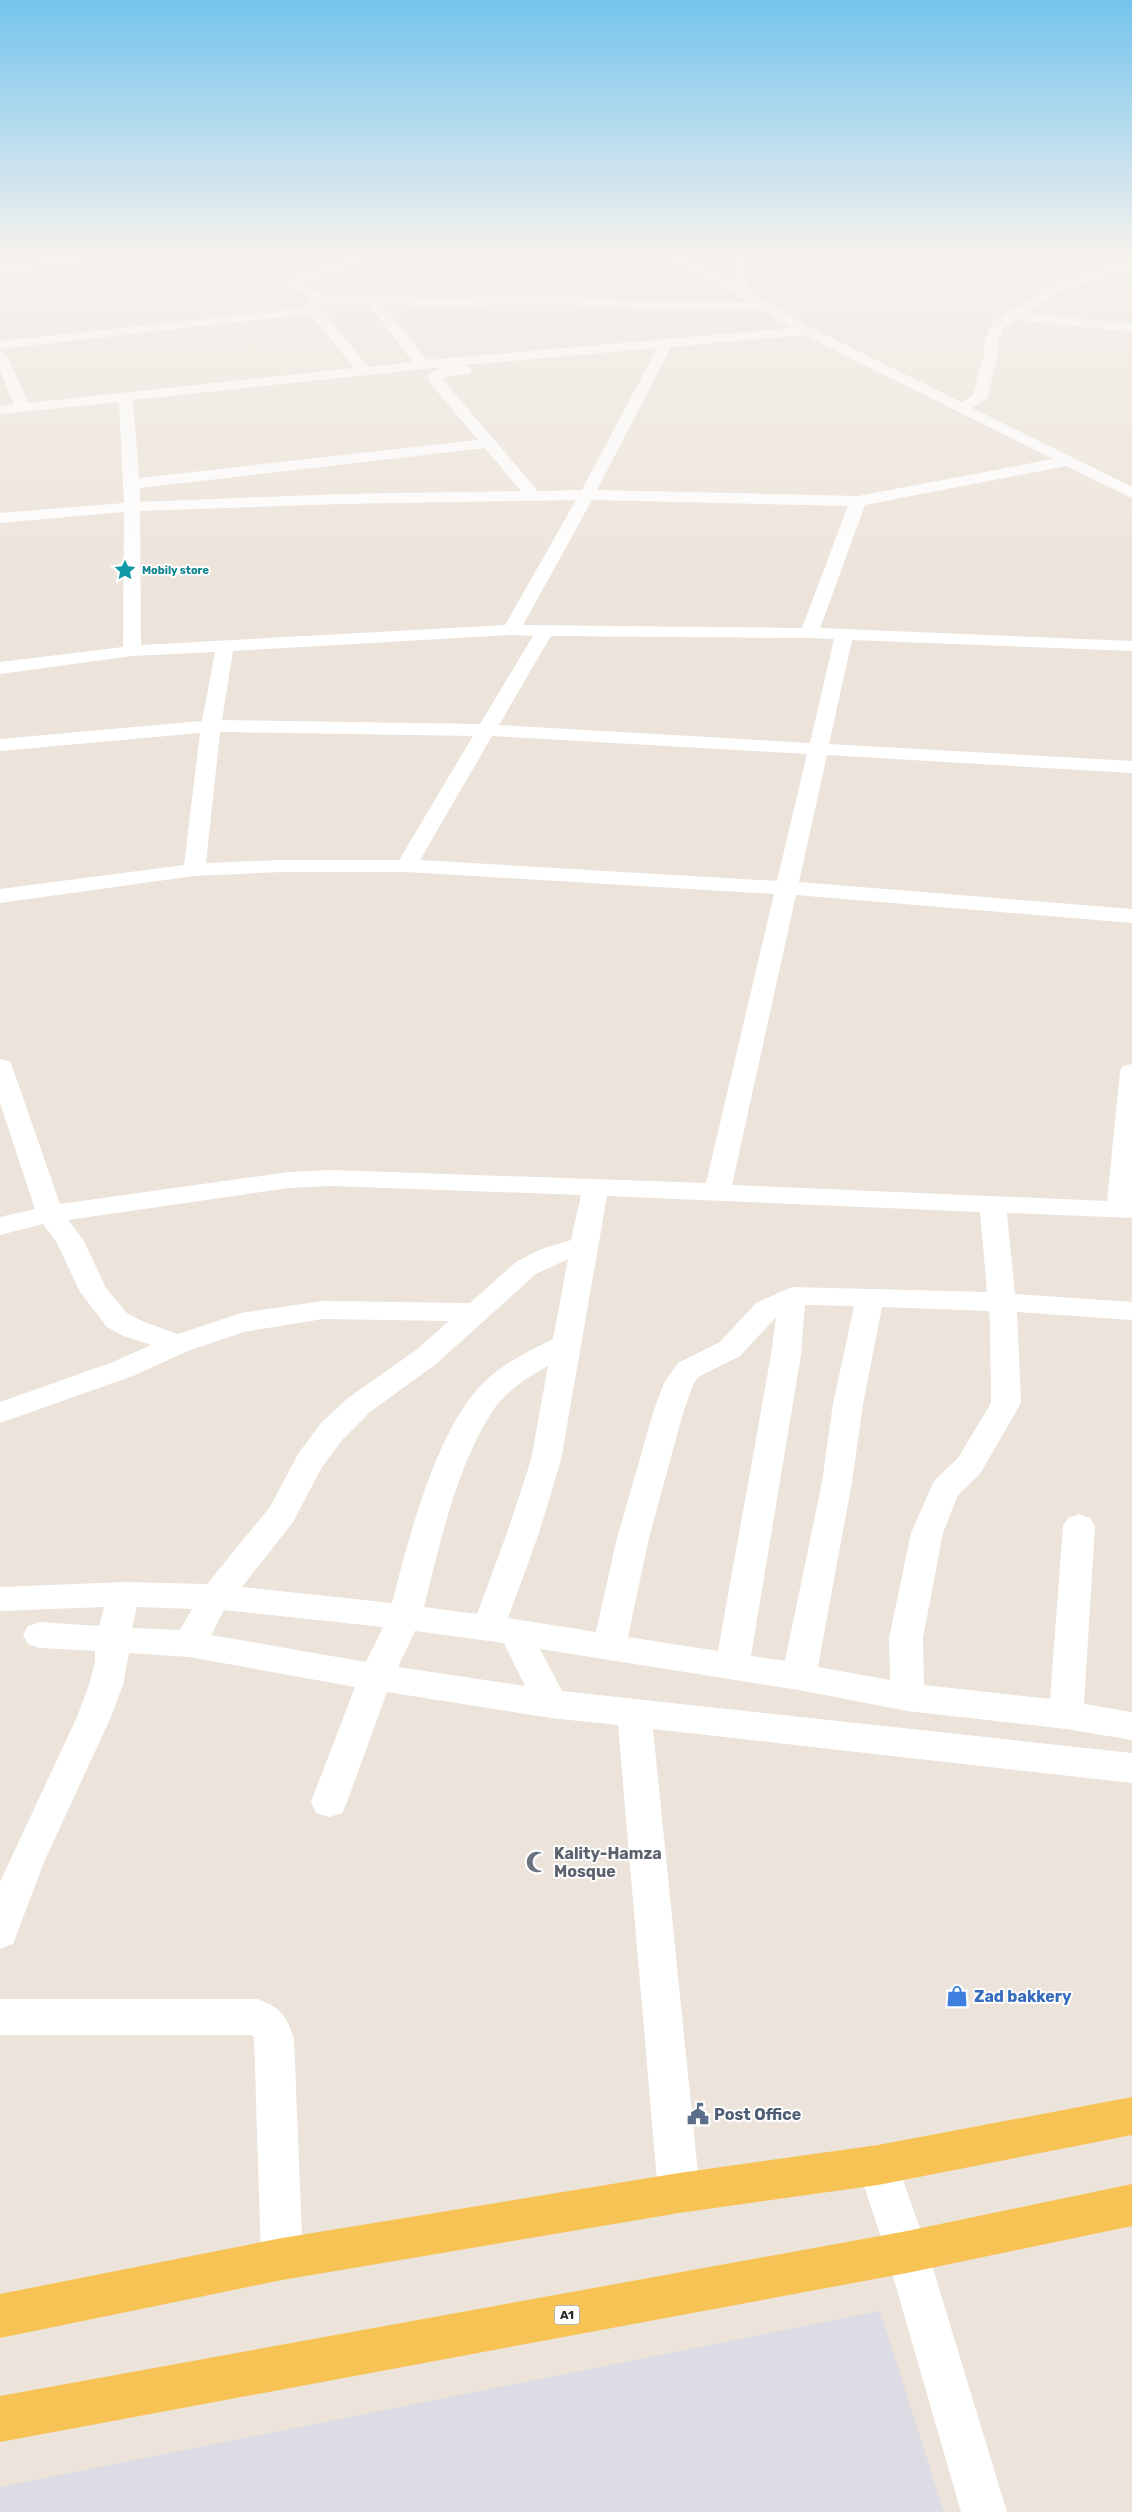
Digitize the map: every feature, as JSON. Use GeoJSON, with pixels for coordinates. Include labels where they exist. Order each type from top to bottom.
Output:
{"type":"FeatureCollection","features":[{"type":"Feature","properties":{"kind":"main road"},"geometry":{"type":"LineString","coordinates":[[0,2316],[282,2259],[679,2193],[878,2165],[1132,2116]]}},
{"type":"Feature","properties":{"kind":"main road","name":"A1"},"geometry":{"type":"LineString","coordinates":[[0,2419],[907,2252],[1132,2205]]}},
{"type":"Feature","properties":{"kind":"street"},"geometry":{"type":"LineString","coordinates":[[7,371],[23,407]]}},
{"type":"Feature","properties":{"kind":"street"},"geometry":{"type":"LineString","coordinates":[[0,410],[371,371]]}},
{"type":"Feature","properties":{"kind":"street"},"geometry":{"type":"LineString","coordinates":[[448,371],[435,376],[436,381],[534,496]]}},
{"type":"Feature","properties":{"kind":"street"},"geometry":{"type":"LineString","coordinates":[[511,630],[587,495],[652,371]]}},
{"type":"Feature","properties":{"kind":"street"},"geometry":{"type":"LineString","coordinates":[[887,371],[1132,492]]}},
{"type":"Feature","properties":{"kind":"street"},"geometry":{"type":"LineString","coordinates":[[961,408],[980,398],[987,371]]}},
{"type":"Feature","properties":{"kind":"street"},"geometry":{"type":"LineString","coordinates":[[126,397],[132,484],[132,651]]}},
{"type":"Feature","properties":{"kind":"street"},"geometry":{"type":"LineString","coordinates":[[132,484],[489,443]]}},
{"type":"Feature","properties":{"kind":"street"},"geometry":{"type":"LineString","coordinates":[[0,518],[131,507],[263,501],[587,495],[858,501],[1069,461]]}},
{"type":"Feature","properties":{"kind":"street"},"geometry":{"type":"LineString","coordinates":[[809,633],[858,501]]}},
{"type":"Feature","properties":{"kind":"street"},"geometry":{"type":"LineString","coordinates":[[0,668],[132,651],[511,630],[544,632],[809,633],[1132,646]]}},
{"type":"Feature","properties":{"kind":"street"},"geometry":{"type":"LineString","coordinates":[[406,866],[488,730],[544,632]]}},
{"type":"Feature","properties":{"kind":"street"},"geometry":{"type":"LineString","coordinates":[[717,1193],[844,634]]}},
{"type":"Feature","properties":{"kind":"street"},"geometry":{"type":"LineString","coordinates":[[194,870],[211,726],[225,645]]}},
{"type":"Feature","properties":{"kind":"street"},"geometry":{"type":"LineString","coordinates":[[0,745],[211,726],[488,730],[1132,767]]}},
{"type":"Feature","properties":{"kind":"street"},"geometry":{"type":"LineString","coordinates":[[0,896],[194,870],[281,866],[406,866],[786,888],[1132,916]]}},
{"type":"Feature","properties":{"kind":"street"},"geometry":{"type":"LineString","coordinates":[[0,1226],[50,1214],[289,1180],[332,1178],[596,1187],[1126,1210],[1132,1071]]}},
{"type":"Feature","properties":{"kind":"street"},"geometry":{"type":"LineString","coordinates":[[2,1080],[50,1214],[70,1241],[94,1292],[118,1320],[134,1330],[178,1344]]}},
{"type":"Feature","properties":{"kind":"street"},"geometry":{"type":"LineString","coordinates":[[551,1704],[501,1630],[523,1533],[546,1460],[584,1244],[596,1187]]}},
{"type":"Feature","properties":{"kind":"street"},"geometry":{"type":"LineString","coordinates":[[906,1697],[906,1638],[927,1533],[945,1489],[969,1466],[1006,1403],[1003,1302],[993,1205]]}},
{"type":"Feature","properties":{"kind":"street"},"geometry":{"type":"LineString","coordinates":[[190,1644],[215,1597],[265,1538],[282,1514],[309,1462],[332,1431],[359,1405],[426,1357],[526,1268],[551,1255],[584,1244]]}},
{"type":"Feature","properties":{"kind":"street"},"geometry":{"type":"LineString","coordinates":[[609,1647],[632,1542],[668,1413],[679,1382],[688,1370],[730,1349],[766,1310],[792,1296],[1003,1302],[1132,1311]]}},
{"type":"Feature","properties":{"kind":"street"},"geometry":{"type":"LineString","coordinates":[[732,1666],[786,1355],[792,1296]]}},
{"type":"Feature","properties":{"kind":"street"},"geometry":{"type":"LineString","coordinates":[[800,1677],[837,1482],[848,1404],[870,1297]]}},
{"type":"Feature","properties":{"kind":"street"},"geometry":{"type":"LineString","coordinates":[[1,1411],[123,1369],[178,1344],[241,1323],[323,1310],[478,1312]]}},
{"type":"Feature","properties":{"kind":"street"},"geometry":{"type":"LineString","coordinates":[[329,1802],[376,1677],[405,1617],[424,1542],[452,1462],[478,1408],[501,1383],[534,1361],[567,1344]]}},
{"type":"Feature","properties":{"kind":"street"},"geometry":{"type":"LineString","coordinates":[[1066,1715],[1079,1526]]}},
{"type":"Feature","properties":{"kind":"street"},"geometry":{"type":"LineString","coordinates":[[0,1932],[26,1862],[94,1717],[112,1662],[112,1639],[124,1594]]}},
{"type":"Feature","properties":{"kind":"street"},"geometry":{"type":"LineString","coordinates":[[0,1599],[124,1594],[215,1597],[405,1617],[732,1666],[906,1697],[1066,1715],[1132,1726]]}},
{"type":"Feature","properties":{"kind":"street"},"geometry":{"type":"LineString","coordinates":[[40,1635],[190,1644],[376,1677],[551,1704],[1132,1768]]}},
{"type":"Feature","properties":{"kind":"street"},"geometry":{"type":"LineString","coordinates":[[634,1712],[679,2193]]}},
{"type":"Feature","properties":{"kind":"street"},"geometry":{"type":"LineString","coordinates":[[0,2017],[257,2017],[270,2026],[274,2039],[282,2259]]}},
{"type":"Feature","properties":{"kind":"street"},"geometry":{"type":"LineString","coordinates":[[878,2165],[907,2252],[984,2512]]}},
{"type":"Feature","properties":{"kind":"shaded area"},"geometry":{"type":"Polygon","coordinates":[[[880,2311],[944,2512],[0,2512],[0,2487],[880,2311]]]}},
{"type":"Feature","properties":{"kind":"place","name":"Mobily store"},"geometry":{"type":"Point","coordinates":[125,570]}},
{"type":"Feature","properties":{"kind":"place","name":"Kality-Hamza Mosque"},"geometry":{"type":"Point","coordinates":[537,1862]}},
{"type":"Feature","properties":{"kind":"place","name":"Zad bakkery"},"geometry":{"type":"Point","coordinates":[957,1996]}},
{"type":"Feature","properties":{"kind":"place","name":"Post Office"},"geometry":{"type":"Point","coordinates":[698,2114]}}]}
